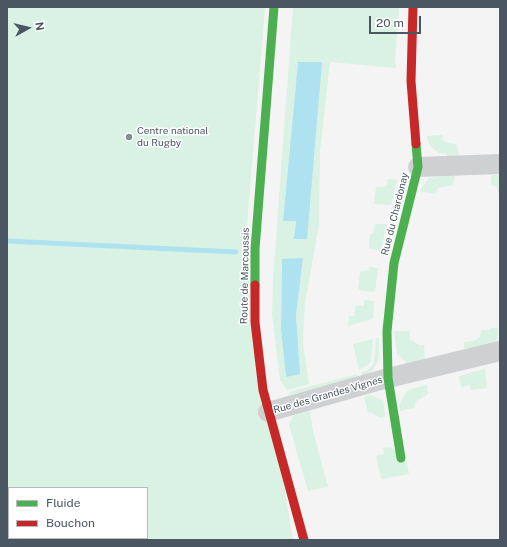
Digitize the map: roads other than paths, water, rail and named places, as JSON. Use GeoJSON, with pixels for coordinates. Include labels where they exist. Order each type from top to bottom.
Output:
{"type":"FeatureCollection","features":[{"type":"Feature","properties":{"kind":"main road","name":"Route de Marcoussis"},"geometry":{"type":"LineString","coordinates":[[274,7],[255,249],[255,322],[263,390],[304,540]]}},
{"type":"Feature","properties":{"kind":"main road","name":"Rue du Chardonay"},"geometry":{"type":"LineString","coordinates":[[388,378],[386,331],[394,263],[418,167],[411,80],[413,7]]}},
{"type":"Feature","properties":{"kind":"main road","name":"Rue des Grandes Vignes"},"geometry":{"type":"LineString","coordinates":[[388,378],[401,458]]}},
{"type":"Feature","properties":{"kind":"street"},"geometry":{"type":"LineString","coordinates":[[418,167],[500,164]]}},
{"type":"Feature","properties":{"kind":"street","name":"Rue des Grandes Vignes"},"geometry":{"type":"LineString","coordinates":[[268,412],[388,378],[500,351]]}},
{"type":"Feature","properties":{"kind":"water"},"geometry":{"type":"Polygon","coordinates":[[[298,62],[322,62],[307,239],[294,239],[296,221],[283,221],[298,62]]]}},
{"type":"Feature","properties":{"kind":"water"},"geometry":{"type":"Polygon","coordinates":[[[303,258],[296,316],[300,374],[286,377],[281,330],[282,259],[303,258]]]}},
{"type":"Feature","properties":{"kind":"waterway"},"geometry":{"type":"LineString","coordinates":[[7,241],[236,252]]}},
{"type":"Feature","properties":{"kind":"place","name":"Centre national du Rugby"},"geometry":{"type":"Point","coordinates":[129,137]}}]}
